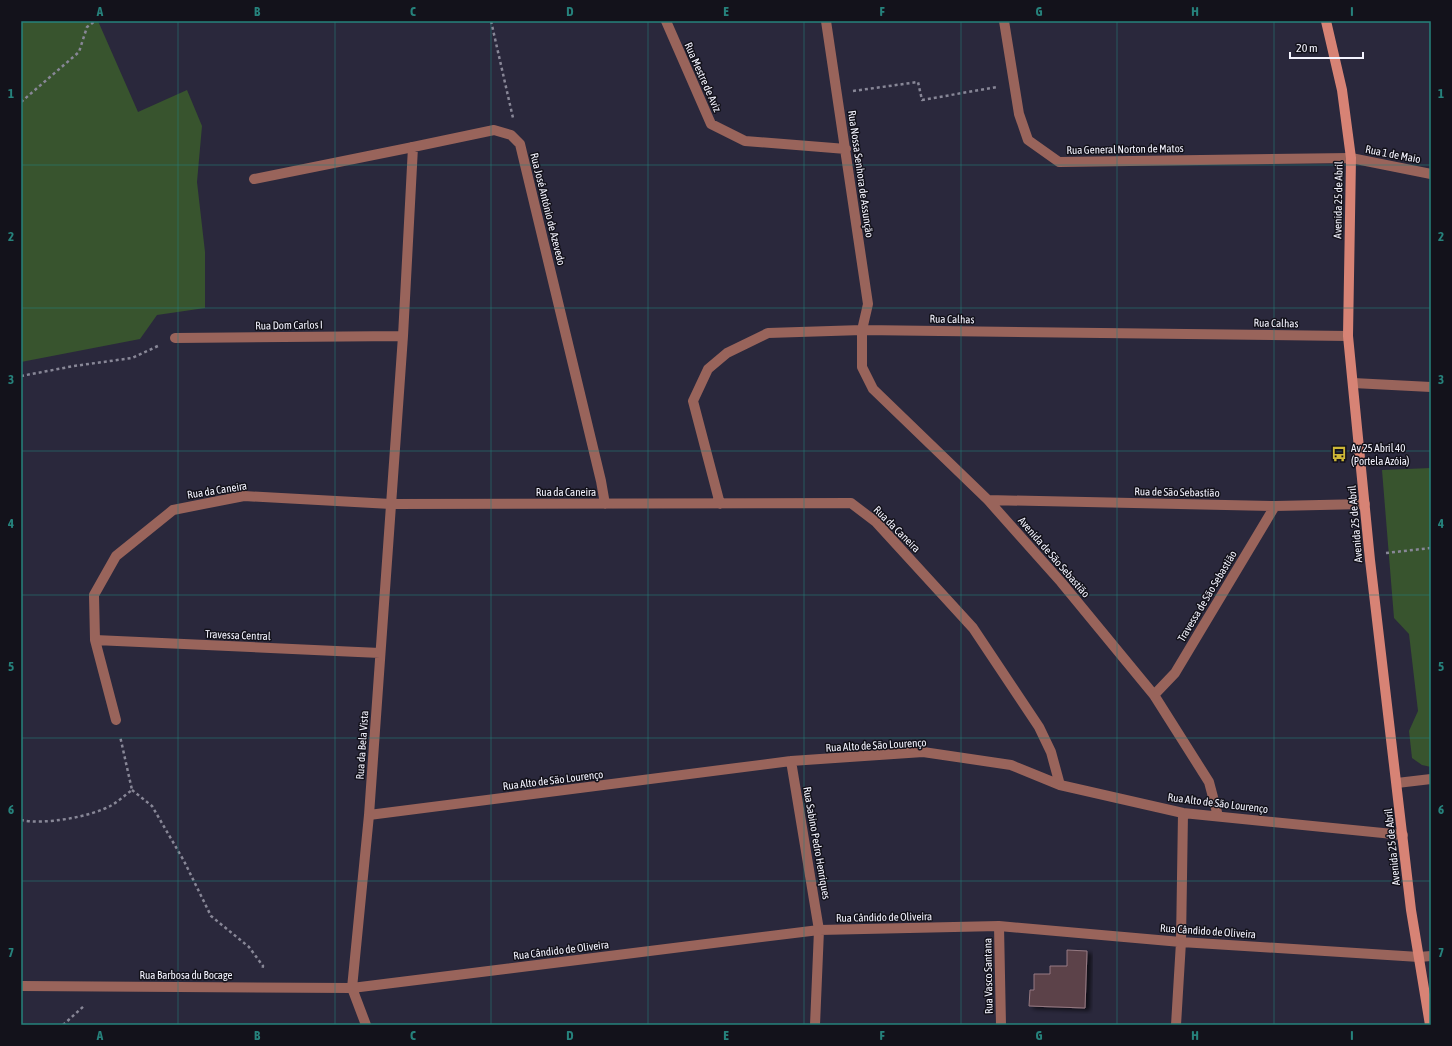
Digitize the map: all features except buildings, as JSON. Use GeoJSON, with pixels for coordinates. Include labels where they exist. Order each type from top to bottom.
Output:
{"type":"FeatureCollection","features":[{"type":"Feature","properties":{"kind":"street","name":"Rua Mestre de Aviz"},"geometry":{"type":"LineString","coordinates":[[666,21],[711,124],[745,141],[846,149]]}},
{"type":"Feature","properties":{"kind":"street","name":"Rua Nossa Senhora de Assunção"},"geometry":{"type":"LineString","coordinates":[[826,21],[868,304],[862,330]]}},
{"type":"Feature","properties":{"kind":"street","name":"Rua General Norton de Matos"},"geometry":{"type":"LineString","coordinates":[[1004,21],[1019,114],[1028,140],[1059,162],[1351,158]]}},
{"type":"Feature","properties":{"kind":"street","name":"Avenida 25 de Abril"},"geometry":{"type":"LineString","coordinates":[[1326,21],[1342,90],[1351,158],[1348,336],[1370,560],[1411,910],[1430,1025]]}},
{"type":"Feature","properties":{"kind":"street"},"geometry":{"type":"LineString","coordinates":[[254,179],[494,130],[511,135]]}},
{"type":"Feature","properties":{"kind":"street","name":"Rua José António de Azevedo"},"geometry":{"type":"LineString","coordinates":[[511,135],[520,144],[600,474],[605,504]]}},
{"type":"Feature","properties":{"kind":"street"},"geometry":{"type":"LineString","coordinates":[[391,504],[403,336],[413,147]]}},
{"type":"Feature","properties":{"kind":"street","name":"Rua 1 de Maio"},"geometry":{"type":"LineString","coordinates":[[1351,158],[1431,174]]}},
{"type":"Feature","properties":{"kind":"street","name":"Rua Calhas"},"geometry":{"type":"LineString","coordinates":[[720,504],[693,401],[708,369],[727,353],[768,333],[862,330],[1348,336]]}},
{"type":"Feature","properties":{"kind":"street","name":"Avenida de São Sebastião"},"geometry":{"type":"LineString","coordinates":[[862,330],[862,367],[873,389],[988,500],[1061,582],[1154,695],[1209,782],[1218,816]]}},
{"type":"Feature","properties":{"kind":"street","name":"Rua Dom Carlos I"},"geometry":{"type":"LineString","coordinates":[[175,338],[403,336]]}},
{"type":"Feature","properties":{"kind":"street"},"geometry":{"type":"LineString","coordinates":[[1353,383],[1431,387]]}},
{"type":"Feature","properties":{"kind":"street","name":"Rua da Caneira"},"geometry":{"type":"LineString","coordinates":[[116,720],[95,640],[94,595],[116,556],[173,510],[244,496],[391,504],[851,503],[876,522],[974,628],[1038,726],[1051,752],[1060,785]]}},
{"type":"Feature","properties":{"kind":"street","name":"Rua de São Sebastião"},"geometry":{"type":"LineString","coordinates":[[988,500],[1275,506],[1365,504]]}},
{"type":"Feature","properties":{"kind":"street","name":"Rua da Bela Vista"},"geometry":{"type":"LineString","coordinates":[[352,988],[369,815],[391,504]]}},
{"type":"Feature","properties":{"kind":"street","name":"Travessa de São Sebastião"},"geometry":{"type":"LineString","coordinates":[[1154,695],[1175,673],[1275,506]]}},
{"type":"Feature","properties":{"kind":"street","name":"Travessa Central"},"geometry":{"type":"LineString","coordinates":[[95,640],[380,653]]}},
{"type":"Feature","properties":{"kind":"street","name":"Rua Alto de São Lourenço"},"geometry":{"type":"LineString","coordinates":[[369,815],[790,761],[923,752],[1011,765],[1060,785],[1183,813],[1403,835]]}},
{"type":"Feature","properties":{"kind":"street","name":"Rua Sabino Pedro Henriques"},"geometry":{"type":"LineString","coordinates":[[790,761],[819,930],[815,1025]]}},
{"type":"Feature","properties":{"kind":"street"},"geometry":{"type":"LineString","coordinates":[[1397,783],[1431,779]]}},
{"type":"Feature","properties":{"kind":"street"},"geometry":{"type":"LineString","coordinates":[[1176,1025],[1181,942],[1183,813]]}},
{"type":"Feature","properties":{"kind":"street","name":"Rua Cândido de Oliveira"},"geometry":{"type":"LineString","coordinates":[[352,988],[819,930],[999,926],[1181,942],[1419,957],[1431,956]]}},
{"type":"Feature","properties":{"kind":"street","name":"Rua Vasco Santana"},"geometry":{"type":"LineString","coordinates":[[999,926],[1001,1025]]}},
{"type":"Feature","properties":{"kind":"street","name":"Rua Barbosa du Bocage"},"geometry":{"type":"LineString","coordinates":[[21,986],[352,988]]}},
{"type":"Feature","properties":{"kind":"street"},"geometry":{"type":"LineString","coordinates":[[352,988],[366,1025]]}},
{"type":"Feature","properties":{"kind":"path"},"geometry":{"type":"LineString","coordinates":[[21,102],[79,52],[87,27],[95,21]]}},
{"type":"Feature","properties":{"kind":"path"},"geometry":{"type":"LineString","coordinates":[[491,21],[513,117],[511,135]]}},
{"type":"Feature","properties":{"kind":"path"},"geometry":{"type":"LineString","coordinates":[[837,94],[918,82],[922,100],[1014,84]]}},
{"type":"Feature","properties":{"kind":"path"},"geometry":{"type":"LineString","coordinates":[[21,376],[74,366],[132,358],[175,338]]}},
{"type":"Feature","properties":{"kind":"path"},"geometry":{"type":"LineString","coordinates":[[1370,560],[1389,552],[1431,548]]}},
{"type":"Feature","properties":{"kind":"path"},"geometry":{"type":"LineString","coordinates":[[116,720],[126,758],[132,790],[152,806],[184,861],[210,916],[249,947],[263,966],[258,987]]}},
{"type":"Feature","properties":{"kind":"path"},"geometry":{"type":"LineString","coordinates":[[21,820],[33,823],[72,819],[111,806],[132,790]]}},
{"type":"Feature","properties":{"kind":"green space"},"geometry":{"type":"Polygon","coordinates":[[[21,21],[98,21],[138,112],[187,90],[202,126],[197,182],[205,252],[205,308],[157,315],[140,339],[21,362],[21,21]]]}},
{"type":"Feature","properties":{"kind":"green space"},"geometry":{"type":"Polygon","coordinates":[[[1431,468],[1431,767],[1422,765],[1412,758],[1409,731],[1418,711],[1409,634],[1394,618],[1382,470],[1431,468]]]}},
{"type":"Feature","properties":{"kind":"place","name":"Av 25 Abril 40 (Portela Azóia)"},"geometry":{"type":"Point","coordinates":[1339,454]}}]}
